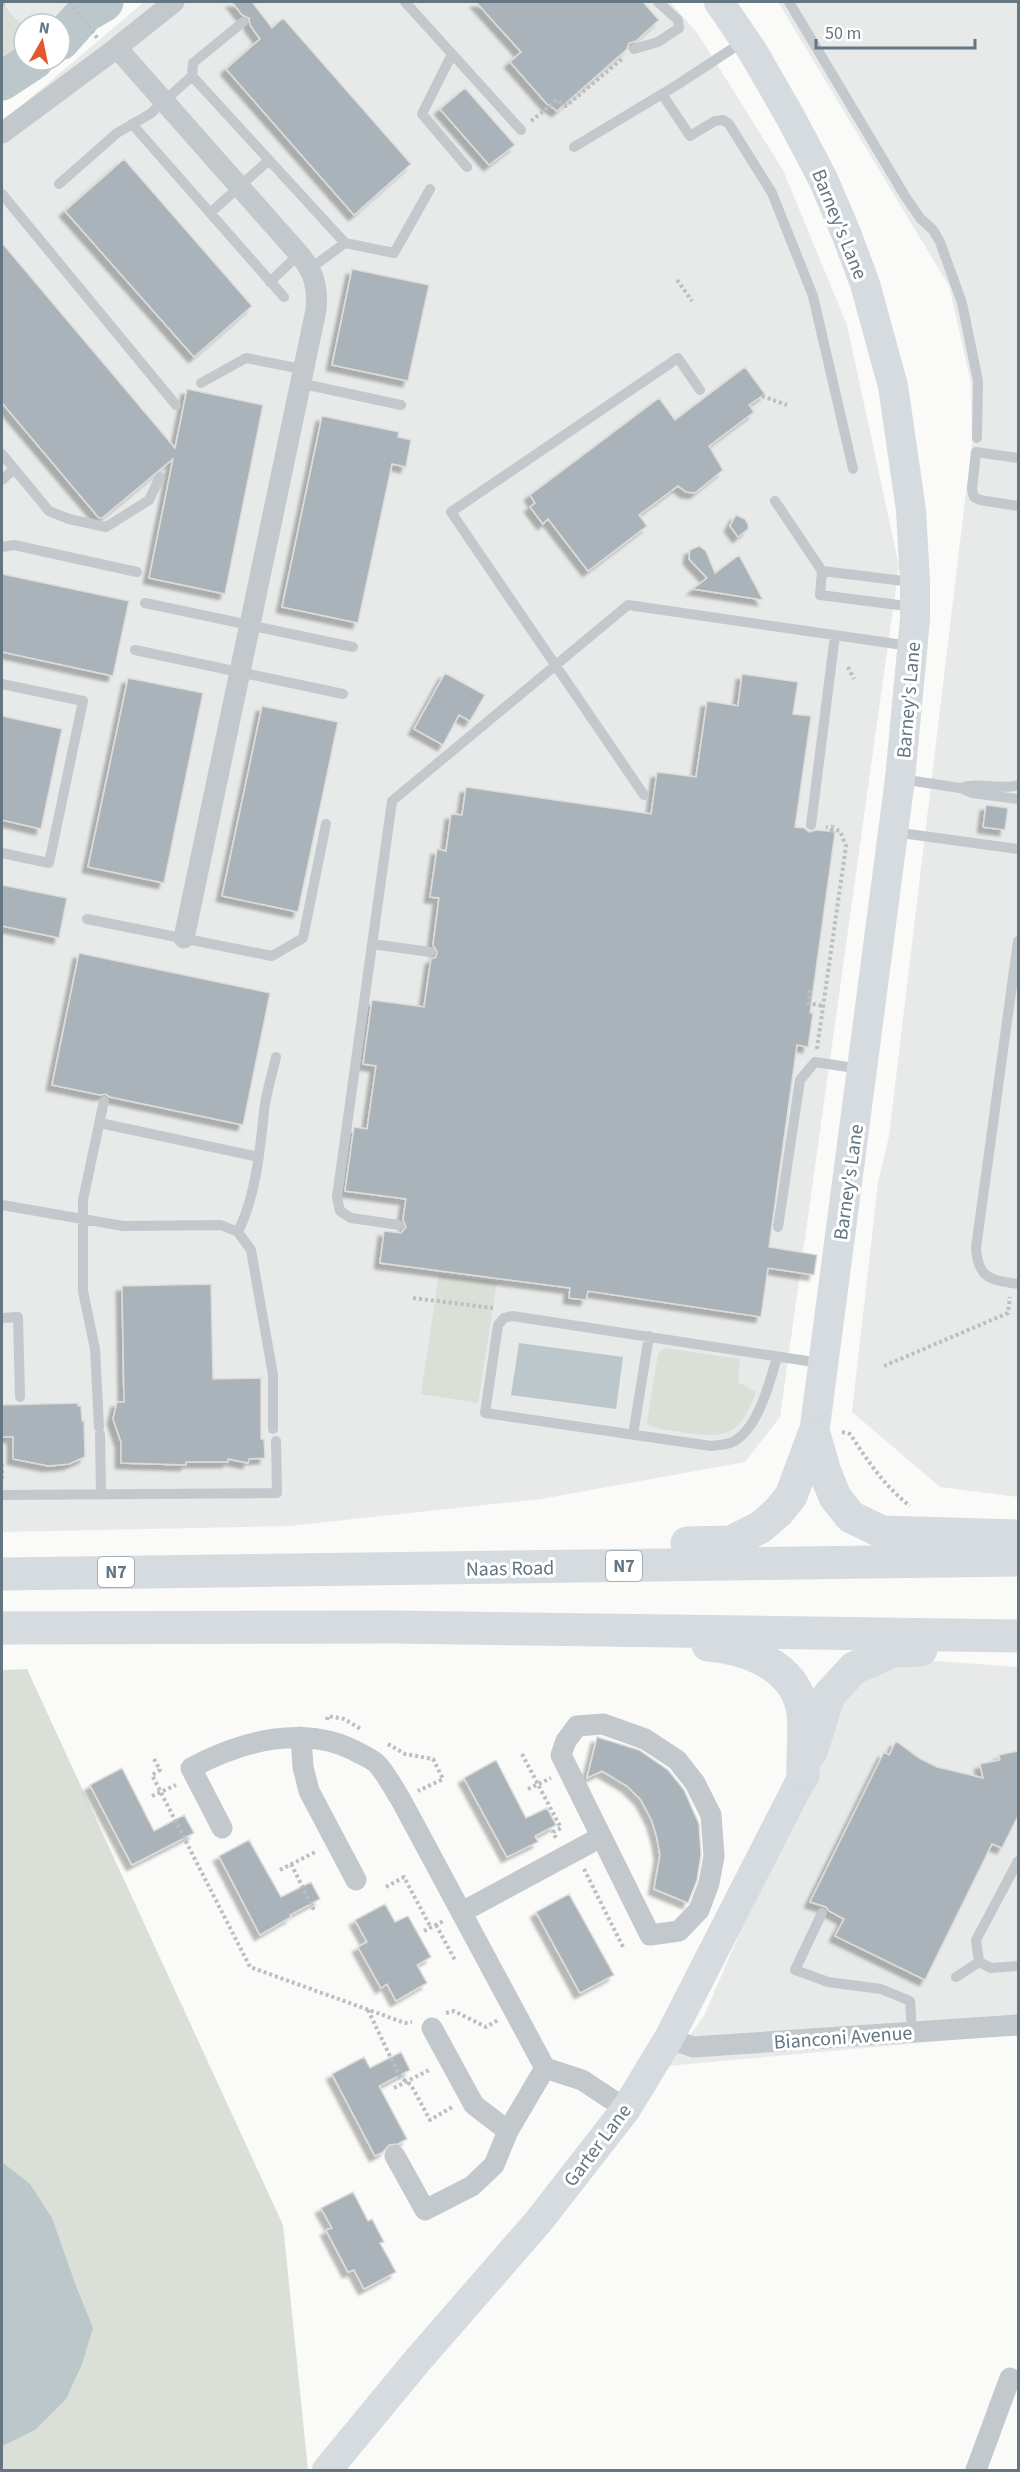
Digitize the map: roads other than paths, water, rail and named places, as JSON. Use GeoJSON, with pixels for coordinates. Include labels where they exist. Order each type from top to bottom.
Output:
{"type":"FeatureCollection","features":[{"type":"Feature","properties":{"kind":"highway"},"geometry":{"type":"LineString","coordinates":[[814,1431],[825,1472],[835,1497],[851,1516],[862,1522],[882,1532],[1018,1536]]}},
{"type":"Feature","properties":{"kind":"highway","name":"N7"},"geometry":{"type":"LineString","coordinates":[[230,1571],[435,1547],[731,1542],[761,1527],[791,1496],[814,1431]]}},
{"type":"Feature","properties":{"kind":"highway","name":"Naas Road"},"geometry":{"type":"LineString","coordinates":[[2,1574],[1018,1560]]}},
{"type":"Feature","properties":{"kind":"highway"},"geometry":{"type":"LineString","coordinates":[[2,1628],[395,1627],[1018,1636]]}},
{"type":"Feature","properties":{"kind":"highway"},"geometry":{"type":"LineString","coordinates":[[553,1630],[728,1647],[771,1662],[788,1678],[802,1706],[803,1776]]}},
{"type":"Feature","properties":{"kind":"highway"},"geometry":{"type":"LineString","coordinates":[[803,1776],[830,1695],[854,1668],[893,1650],[1018,1647]]}},
{"type":"Feature","properties":{"kind":"street"},"geometry":{"type":"LineString","coordinates":[[2,133],[117,48],[174,2]]}},
{"type":"Feature","properties":{"kind":"street","name":"Barney's Lane"},"geometry":{"type":"LineString","coordinates":[[719,2],[745,40],[792,120],[823,179],[865,284],[893,386],[911,510],[915,594],[913,647],[900,779],[814,1431]]}},
{"type":"Feature","properties":{"kind":"street"},"geometry":{"type":"LineString","coordinates":[[117,48],[305,261],[316,283],[316,310],[184,938]]}},
{"type":"Feature","properties":{"kind":"street"},"geometry":{"type":"LineString","coordinates":[[603,1724],[645,1739],[677,1761],[695,1784],[711,1815],[714,1856],[710,1883],[699,1910],[680,1931],[650,1935],[601,1837],[561,1755],[566,1741],[577,1726],[603,1724]]}},
{"type":"Feature","properties":{"kind":"street"},"geometry":{"type":"LineString","coordinates":[[301,1737],[303,1767],[309,1791],[356,1880]]}},
{"type":"Feature","properties":{"kind":"street"},"geometry":{"type":"LineString","coordinates":[[222,1828],[191,1768],[218,1754],[255,1742],[301,1737],[323,1739],[346,1745],[378,1764],[402,1800],[545,2068],[582,2080],[626,2109]]}},
{"type":"Feature","properties":{"kind":"street","name":"Garter Lane"},"geometry":{"type":"LineString","coordinates":[[327,2470],[417,2361],[538,2222],[626,2109],[669,2038],[803,1776]]}},
{"type":"Feature","properties":{"kind":"street"},"geometry":{"type":"LineString","coordinates":[[462,1912],[601,1837]]}},
{"type":"Feature","properties":{"kind":"street"},"geometry":{"type":"LineString","coordinates":[[430,2021],[474,2104],[508,2131]]}},
{"type":"Feature","properties":{"kind":"street","name":"Bianconi Avenue"},"geometry":{"type":"LineString","coordinates":[[669,2038],[693,2047],[1018,2025]]}},
{"type":"Feature","properties":{"kind":"street"},"geometry":{"type":"LineString","coordinates":[[395,2156],[425,2210],[472,2186],[494,2165],[508,2131],[545,2068]]}},
{"type":"Feature","properties":{"kind":"street"},"geometry":{"type":"LineString","coordinates":[[976,2470],[1010,2378]]}},
{"type":"Feature","properties":{"kind":"lane"},"geometry":{"type":"LineString","coordinates":[[405,2],[521,130]]}},
{"type":"Feature","properties":{"kind":"lane"},"geometry":{"type":"LineString","coordinates":[[634,49],[658,42],[679,28],[678,20],[658,2]]}},
{"type":"Feature","properties":{"kind":"lane"},"geometry":{"type":"LineString","coordinates":[[789,2],[905,196],[940,242],[962,303],[973,353],[978,381],[977,438]]}},
{"type":"Feature","properties":{"kind":"lane"},"geometry":{"type":"LineString","coordinates":[[59,184],[117,133],[150,114],[164,102],[192,76],[193,63],[243,22]]}},
{"type":"Feature","properties":{"kind":"lane"},"geometry":{"type":"LineString","coordinates":[[574,147],[745,40]]}},
{"type":"Feature","properties":{"kind":"lane"},"geometry":{"type":"LineString","coordinates":[[452,54],[422,114],[467,167]]}},
{"type":"Feature","properties":{"kind":"lane"},"geometry":{"type":"LineString","coordinates":[[192,76],[345,243]]}},
{"type":"Feature","properties":{"kind":"lane"},"geometry":{"type":"LineString","coordinates":[[662,94],[690,136],[715,121],[723,120],[729,124],[772,193],[813,296],[853,470]]}},
{"type":"Feature","properties":{"kind":"lane"},"geometry":{"type":"LineString","coordinates":[[132,124],[284,297]]}},
{"type":"Feature","properties":{"kind":"lane"},"geometry":{"type":"LineString","coordinates":[[210,213],[269,160]]}},
{"type":"Feature","properties":{"kind":"lane"},"geometry":{"type":"LineString","coordinates":[[270,282],[305,261],[345,243],[394,253],[430,189]]}},
{"type":"Feature","properties":{"kind":"lane"},"geometry":{"type":"LineString","coordinates":[[2,194],[176,405]]}},
{"type":"Feature","properties":{"kind":"lane"},"geometry":{"type":"LineString","coordinates":[[201,383],[246,357],[301,376],[401,405]]}},
{"type":"Feature","properties":{"kind":"lane"},"geometry":{"type":"LineString","coordinates":[[644,795],[451,512],[678,358],[700,390]]}},
{"type":"Feature","properties":{"kind":"lane"},"geometry":{"type":"LineString","coordinates":[[1018,458],[976,452],[972,489],[974,497],[980,500],[1018,506]]}},
{"type":"Feature","properties":{"kind":"lane"},"geometry":{"type":"LineString","coordinates":[[2,454],[49,511],[69,519],[106,527],[149,500],[160,477]]}},
{"type":"Feature","properties":{"kind":"lane"},"geometry":{"type":"LineString","coordinates":[[2,480],[14,469]]}},
{"type":"Feature","properties":{"kind":"lane"},"geometry":{"type":"LineString","coordinates":[[775,501],[822,571],[819,595],[915,594]]}},
{"type":"Feature","properties":{"kind":"lane"},"geometry":{"type":"LineString","coordinates":[[2,547],[14,545],[137,572]]}},
{"type":"Feature","properties":{"kind":"lane"},"geometry":{"type":"LineString","coordinates":[[822,571],[915,594]]}},
{"type":"Feature","properties":{"kind":"lane"},"geometry":{"type":"LineString","coordinates":[[145,603],[353,647]]}},
{"type":"Feature","properties":{"kind":"lane"},"geometry":{"type":"LineString","coordinates":[[399,1225],[351,1218],[340,1211],[337,1197],[392,801],[628,605],[913,647]]}},
{"type":"Feature","properties":{"kind":"lane"},"geometry":{"type":"LineString","coordinates":[[811,825],[835,635]]}},
{"type":"Feature","properties":{"kind":"lane"},"geometry":{"type":"LineString","coordinates":[[135,650],[343,694]]}},
{"type":"Feature","properties":{"kind":"lane"},"geometry":{"type":"LineString","coordinates":[[2,684],[83,701],[49,863],[2,853]]}},
{"type":"Feature","properties":{"kind":"lane"},"geometry":{"type":"LineString","coordinates":[[900,779],[1018,799]]}},
{"type":"Feature","properties":{"kind":"lane"},"geometry":{"type":"LineString","coordinates":[[960,788],[972,783],[1011,788],[1018,785]]}},
{"type":"Feature","properties":{"kind":"lane"},"geometry":{"type":"LineString","coordinates":[[87,919],[272,956],[303,938],[326,824]]}},
{"type":"Feature","properties":{"kind":"lane"},"geometry":{"type":"LineString","coordinates":[[894,832],[1018,849]]}},
{"type":"Feature","properties":{"kind":"lane"},"geometry":{"type":"LineString","coordinates":[[1018,941],[976,1248],[977,1263],[984,1275],[999,1281],[1018,1284]]}},
{"type":"Feature","properties":{"kind":"lane"},"geometry":{"type":"LineString","coordinates":[[372,944],[430,952]]}},
{"type":"Feature","properties":{"kind":"lane"},"geometry":{"type":"LineString","coordinates":[[238,1232],[247,1215],[263,1134],[264,1110],[276,1057]]}},
{"type":"Feature","properties":{"kind":"lane"},"geometry":{"type":"LineString","coordinates":[[778,1227],[800,1080],[815,1062],[863,1070]]}},
{"type":"Feature","properties":{"kind":"lane"},"geometry":{"type":"LineString","coordinates":[[101,1495],[95,1349],[83,1291],[83,1200],[104,1101]]}},
{"type":"Feature","properties":{"kind":"lane"},"geometry":{"type":"LineString","coordinates":[[100,1123],[259,1157]]}},
{"type":"Feature","properties":{"kind":"lane"},"geometry":{"type":"LineString","coordinates":[[2,1205],[123,1226],[221,1225],[238,1232],[251,1250],[273,1375],[273,1429]]}},
{"type":"Feature","properties":{"kind":"lane"},"geometry":{"type":"LineString","coordinates":[[777,1357],[760,1407],[741,1437],[731,1443],[711,1446],[485,1413],[498,1325],[504,1318],[512,1316],[824,1364]]}},
{"type":"Feature","properties":{"kind":"lane"},"geometry":{"type":"LineString","coordinates":[[2,1318],[18,1317],[20,1398]]}},
{"type":"Feature","properties":{"kind":"lane"},"geometry":{"type":"LineString","coordinates":[[633,1435],[649,1336]]}},
{"type":"Feature","properties":{"kind":"lane"},"geometry":{"type":"LineString","coordinates":[[2,1495],[277,1493],[276,1441]]}},
{"type":"Feature","properties":{"kind":"lane"},"geometry":{"type":"LineString","coordinates":[[979,1962],[976,1940],[1018,1861]]}},
{"type":"Feature","properties":{"kind":"lane"},"geometry":{"type":"LineString","coordinates":[[822,1913],[795,1970],[828,1982],[881,1989],[910,2001],[912,2032]]}},
{"type":"Feature","properties":{"kind":"lane"},"geometry":{"type":"LineString","coordinates":[[979,1962],[991,1968],[1018,1966]]}},
{"type":"Feature","properties":{"kind":"lane"},"geometry":{"type":"LineString","coordinates":[[956,1977],[979,1962]]}},
{"type":"Feature","properties":{"kind":"waterway"},"geometry":{"type":"LineString","coordinates":[[72,28],[85,13],[104,2]]}},
{"type":"Feature","properties":{"kind":"waterway"},"geometry":{"type":"LineString","coordinates":[[2,81],[16,72]]}}]}
